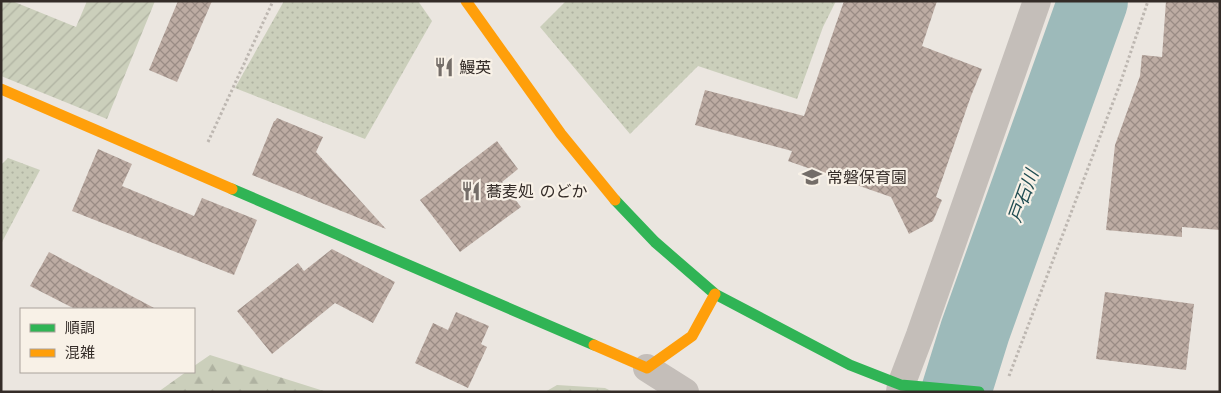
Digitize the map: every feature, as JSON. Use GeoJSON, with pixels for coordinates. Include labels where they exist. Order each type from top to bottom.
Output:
{"type":"FeatureCollection","features":[{"type":"Feature","properties":{"kind":"street"},"geometry":{"type":"LineString","coordinates":[[466,1],[561,134],[609,194],[654,242],[715,294],[850,365],[907,388],[979,392]]}},
{"type":"Feature","properties":{"kind":"street"},"geometry":{"type":"LineString","coordinates":[[907,388],[923,326],[1037,1]]}},
{"type":"Feature","properties":{"kind":"street"},"geometry":{"type":"LineString","coordinates":[[1,89],[647,368],[685,392]]}},
{"type":"Feature","properties":{"kind":"street"},"geometry":{"type":"LineString","coordinates":[[647,368],[692,336],[715,294]]}},
{"type":"Feature","properties":{"kind":"path"},"geometry":{"type":"LineString","coordinates":[[194,172],[273,1]]}},
{"type":"Feature","properties":{"kind":"path"},"geometry":{"type":"LineString","coordinates":[[1007,382],[1120,84],[1148,1]]}},
{"type":"Feature","properties":{"kind":"green space"},"geometry":{"type":"Polygon","coordinates":[[[1,1],[12,1],[76,27],[87,1],[155,1],[107,119],[1,76],[1,1]]]}},
{"type":"Feature","properties":{"kind":"green space"},"geometry":{"type":"Polygon","coordinates":[[[284,1],[418,1],[432,21],[365,139],[235,88],[284,1]]]}},
{"type":"Feature","properties":{"kind":"green space"},"geometry":{"type":"Polygon","coordinates":[[[566,1],[836,1],[823,27],[797,99],[698,66],[630,134],[540,27],[566,1]]]}},
{"type":"Feature","properties":{"kind":"green space"},"geometry":{"type":"Polygon","coordinates":[[[8,158],[40,170],[1,244],[1,165],[8,158]]]}},
{"type":"Feature","properties":{"kind":"green space"},"geometry":{"type":"Polygon","coordinates":[[[210,355],[327,392],[158,392],[185,373],[195,373],[195,365],[210,355]]]}},
{"type":"Feature","properties":{"kind":"green space"},"geometry":{"type":"Polygon","coordinates":[[[557,385],[605,388],[613,392],[545,392],[557,385]]]}},
{"type":"Feature","properties":{"kind":"building"},"geometry":{"type":"Polygon","coordinates":[[[178,1],[212,1],[177,82],[149,70],[178,1]]]}},
{"type":"Feature","properties":{"kind":"building"},"geometry":{"type":"Polygon","coordinates":[[[844,1],[937,1],[922,46],[982,69],[936,197],[942,200],[933,221],[909,234],[891,197],[788,161],[792,151],[695,125],[705,90],[804,116],[844,1]]]}},
{"type":"Feature","properties":{"kind":"building"},"geometry":{"type":"Polygon","coordinates":[[[1166,1],[1220,1],[1220,230],[1182,227],[1182,237],[1106,230],[1115,145],[1140,76],[1142,55],[1162,57],[1166,1]]]}},
{"type":"Feature","properties":{"kind":"building"},"geometry":{"type":"Polygon","coordinates":[[[277,118],[323,137],[316,152],[386,229],[252,175],[274,121],[277,118]]]}},
{"type":"Feature","properties":{"kind":"building","name":"蕎麦処 のどか"},"geometry":{"type":"Polygon","coordinates":[[[497,141],[518,169],[502,182],[521,207],[460,252],[420,200],[497,141]]]}},
{"type":"Feature","properties":{"kind":"building"},"geometry":{"type":"Polygon","coordinates":[[[98,149],[132,164],[122,186],[194,216],[202,198],[257,220],[234,275],[72,211],[98,149]]]}},
{"type":"Feature","properties":{"kind":"building"},"geometry":{"type":"Polygon","coordinates":[[[332,249],[395,282],[373,323],[335,303],[272,354],[237,311],[298,263],[304,271],[332,249]]]}},
{"type":"Feature","properties":{"kind":"building"},"geometry":{"type":"Polygon","coordinates":[[[49,252],[154,308],[73,308],[30,286],[49,252]]]}},
{"type":"Feature","properties":{"kind":"building"},"geometry":{"type":"Polygon","coordinates":[[[1105,292],[1194,304],[1186,370],[1096,359],[1105,292]]]}},
{"type":"Feature","properties":{"kind":"building"},"geometry":{"type":"Polygon","coordinates":[[[456,312],[489,326],[481,344],[487,347],[468,388],[415,363],[433,323],[448,330],[456,312]]]}},
{"type":"Feature","properties":{"kind":"waterway","name":"戸石川"},"geometry":{"type":"LineString","coordinates":[[956,392],[975,331],[1093,1]]}},
{"type":"Feature","properties":{"kind":"traffic: fast"},"geometry":{"type":"LineString","coordinates":[[232,189],[594,345]]}},
{"type":"Feature","properties":{"kind":"traffic: fast"},"geometry":{"type":"LineString","coordinates":[[615,200],[655,242],[715,294],[850,365],[901,385],[979,392]]}},
{"type":"Feature","properties":{"kind":"traffic: slow"},"geometry":{"type":"LineString","coordinates":[[466,1],[561,134],[615,200]]}},
{"type":"Feature","properties":{"kind":"traffic: slow"},"geometry":{"type":"LineString","coordinates":[[1,89],[232,189]]}},
{"type":"Feature","properties":{"kind":"traffic: slow"},"geometry":{"type":"LineString","coordinates":[[594,345],[647,368],[692,336],[715,294]]}},
{"type":"Feature","properties":{"kind":"place","name":"鰻英"},"geometry":{"type":"Point","coordinates":[444,67]}},
{"type":"Feature","properties":{"kind":"place","name":"常磐保育園"},"geometry":{"type":"Point","coordinates":[812,177]}},
{"type":"Feature","properties":{"kind":"place","name":"蕎麦処 のどか"},"geometry":{"type":"Point","coordinates":[471,191]}}]}
